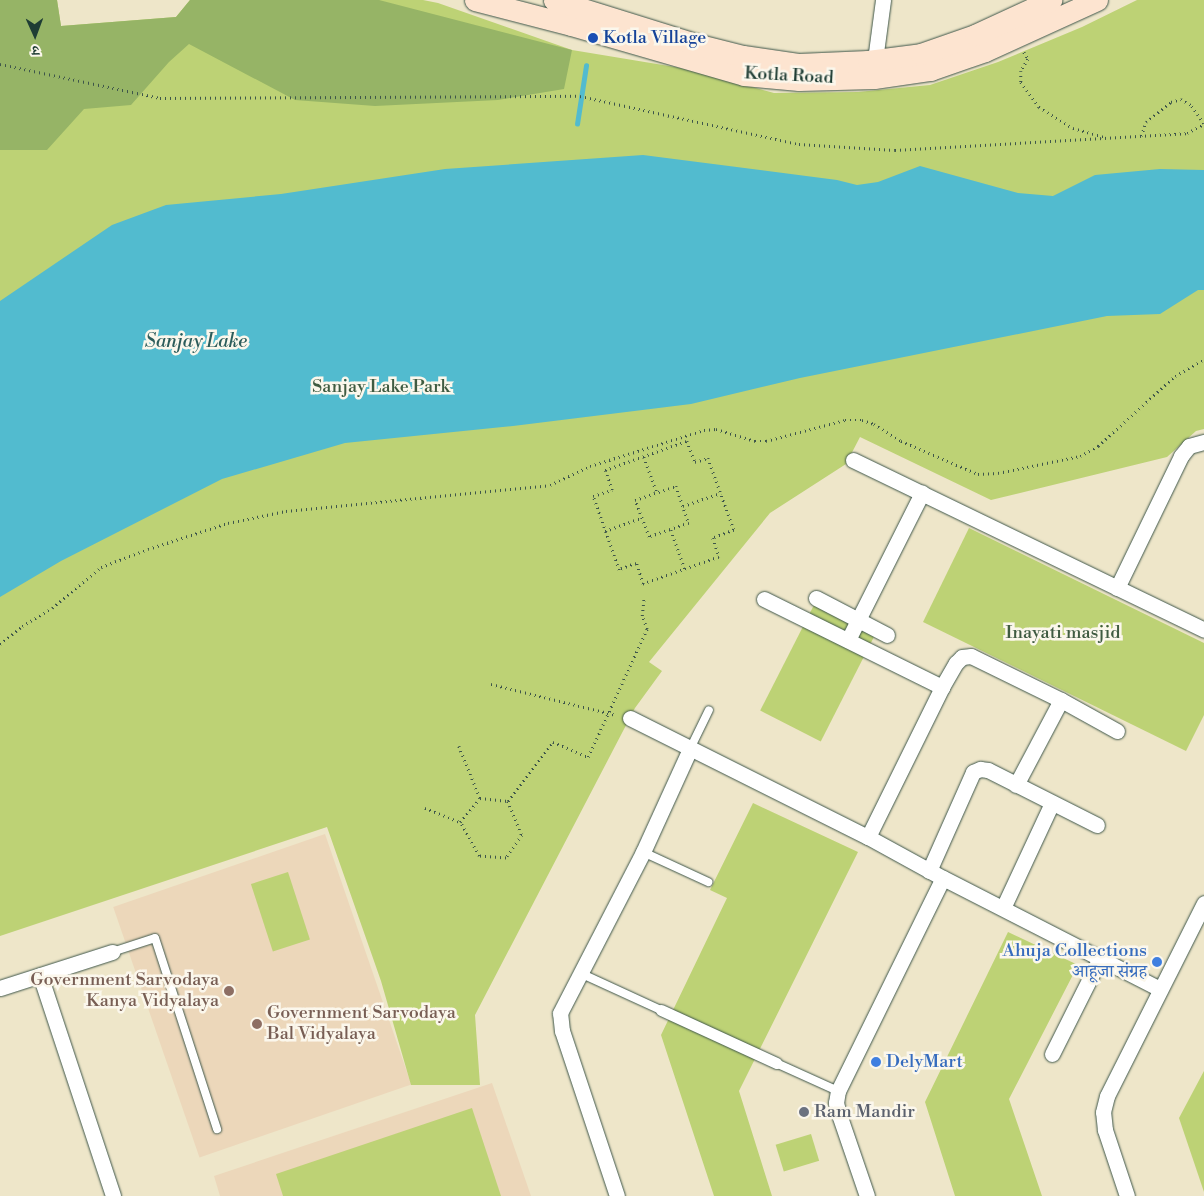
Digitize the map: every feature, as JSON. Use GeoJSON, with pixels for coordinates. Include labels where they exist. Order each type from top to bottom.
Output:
{"type":"FeatureCollection","features":[{"type":"Feature","properties":{"kind":"main road","name":"Kotla Road"},"geometry":{"type":"LineString","coordinates":[[475,0],[598,15],[744,75],[799,80],[874,78],[930,70],[985,51],[1097,0]]}},
{"type":"Feature","properties":{"kind":"main road","name":"Kotla Road"},"geometry":{"type":"LineString","coordinates":[[554,0],[695,44],[743,56],[799,64],[875,60],[921,54],[975,35],[1051,0]]}},
{"type":"Feature","properties":{"kind":"street"},"geometry":{"type":"LineString","coordinates":[[875,60],[883,0]]}},
{"type":"Feature","properties":{"kind":"street"},"geometry":{"type":"LineString","coordinates":[[1116,588],[1180,456],[1189,446],[1204,442]]}},
{"type":"Feature","properties":{"kind":"street"},"geometry":{"type":"LineString","coordinates":[[853,460],[1204,630]]}},
{"type":"Feature","properties":{"kind":"street"},"geometry":{"type":"LineString","coordinates":[[848,640],[922,493]]}},
{"type":"Feature","properties":{"kind":"street"},"geometry":{"type":"LineString","coordinates":[[816,598],[858,618],[886,635]]}},
{"type":"Feature","properties":{"kind":"street"},"geometry":{"type":"LineString","coordinates":[[764,599],[942,687]]}},
{"type":"Feature","properties":{"kind":"street"},"geometry":{"type":"LineString","coordinates":[[868,836],[942,687],[956,663],[962,657],[971,656],[1061,700],[1117,731]]}},
{"type":"Feature","properties":{"kind":"street"},"geometry":{"type":"LineString","coordinates":[[1016,785],[1061,700]]}},
{"type":"Feature","properties":{"kind":"street"},"geometry":{"type":"LineString","coordinates":[[630,718],[868,836],[928,871],[1160,989]]}},
{"type":"Feature","properties":{"kind":"street"},"geometry":{"type":"LineString","coordinates":[[617,1196],[562,1031],[560,1013],[644,852],[690,749]]}},
{"type":"Feature","properties":{"kind":"street"},"geometry":{"type":"LineString","coordinates":[[928,871],[973,772],[980,769],[988,770],[1097,825]]}},
{"type":"Feature","properties":{"kind":"street"},"geometry":{"type":"LineString","coordinates":[[1002,908],[1052,803]]}},
{"type":"Feature","properties":{"kind":"street"},"geometry":{"type":"LineString","coordinates":[[868,1196],[836,1103],[838,1091],[943,878]]}},
{"type":"Feature","properties":{"kind":"street"},"geometry":{"type":"LineString","coordinates":[[1127,1196],[1105,1130],[1103,1112],[1107,1096],[1204,903]]}},
{"type":"Feature","properties":{"kind":"street"},"geometry":{"type":"LineString","coordinates":[[0,988],[112,952]]}},
{"type":"Feature","properties":{"kind":"street"},"geometry":{"type":"LineString","coordinates":[[1052,1054],[1100,958]]}},
{"type":"Feature","properties":{"kind":"street"},"geometry":{"type":"LineString","coordinates":[[40,976],[112,1196]]}},
{"type":"Feature","properties":{"kind":"street"},"geometry":{"type":"LineString","coordinates":[[661,1010],[776,1063]]}},
{"type":"Feature","properties":{"kind":"lane"},"geometry":{"type":"LineString","coordinates":[[690,749],[709,710]]}},
{"type":"Feature","properties":{"kind":"lane"},"geometry":{"type":"LineString","coordinates":[[644,852],[708,882]]}},
{"type":"Feature","properties":{"kind":"lane"},"geometry":{"type":"LineString","coordinates":[[112,952],[155,938],[217,1129]]}},
{"type":"Feature","properties":{"kind":"lane"},"geometry":{"type":"LineString","coordinates":[[580,973],[661,1010]]}},
{"type":"Feature","properties":{"kind":"lane"},"geometry":{"type":"LineString","coordinates":[[776,1063],[838,1091]]}},
{"type":"Feature","properties":{"kind":"path"},"geometry":{"type":"LineString","coordinates":[[1024,51],[1028,58],[1021,71],[1021,82],[1039,107],[1073,128],[1109,138]]}},
{"type":"Feature","properties":{"kind":"path"},"geometry":{"type":"LineString","coordinates":[[0,64],[160,98],[580,96],[799,144],[904,150],[1109,138],[1141,136],[1187,133],[1204,124],[1192,106],[1181,99],[1171,102],[1146,122],[1141,136]]}},
{"type":"Feature","properties":{"kind":"path"},"geometry":{"type":"LineString","coordinates":[[0,644],[22,626],[52,608],[101,567],[148,549],[228,523],[286,512],[550,485],[590,466],[694,435],[704,430],[716,429],[755,441],[766,441],[845,420],[862,420],[874,424],[901,441],[978,474],[998,473],[1080,456],[1098,446],[1175,376],[1204,359]]}},
{"type":"Feature","properties":{"kind":"path"},"geometry":{"type":"LineString","coordinates":[[687,441],[695,462],[708,458],[734,530],[712,538],[719,557],[643,584],[636,563],[619,570],[593,496],[612,490],[604,470],[644,456],[687,441]]}},
{"type":"Feature","properties":{"kind":"path"},"geometry":{"type":"LineString","coordinates":[[644,456],[657,492]]}},
{"type":"Feature","properties":{"kind":"path"},"geometry":{"type":"LineString","coordinates":[[676,486],[689,523],[649,537],[636,500],[657,492],[676,486]]}},
{"type":"Feature","properties":{"kind":"path"},"geometry":{"type":"LineString","coordinates":[[683,506],[720,493]]}},
{"type":"Feature","properties":{"kind":"path"},"geometry":{"type":"LineString","coordinates":[[605,531],[642,518]]}},
{"type":"Feature","properties":{"kind":"path"},"geometry":{"type":"LineString","coordinates":[[671,530],[684,569]]}},
{"type":"Feature","properties":{"kind":"path"},"geometry":{"type":"LineString","coordinates":[[508,801],[553,742],[588,758],[647,629],[642,616],[644,597]]}},
{"type":"Feature","properties":{"kind":"path"},"geometry":{"type":"LineString","coordinates":[[491,684],[609,713]]}},
{"type":"Feature","properties":{"kind":"path"},"geometry":{"type":"LineString","coordinates":[[459,746],[480,798]]}},
{"type":"Feature","properties":{"kind":"path"},"geometry":{"type":"LineString","coordinates":[[480,798],[508,801]]}},
{"type":"Feature","properties":{"kind":"path"},"geometry":{"type":"LineString","coordinates":[[460,822],[480,798]]}},
{"type":"Feature","properties":{"kind":"path"},"geometry":{"type":"LineString","coordinates":[[425,808],[460,822],[479,856],[506,858],[522,834],[508,801]]}},
{"type":"Feature","properties":{"kind":"shaded area"},"geometry":{"type":"Polygon","coordinates":[[[325,834],[411,1085],[199,1157],[113,907],[325,834]]]}},
{"type":"Feature","properties":{"kind":"shaded area"},"geometry":{"type":"Polygon","coordinates":[[[492,1083],[531,1196],[220,1196],[214,1176],[492,1083]]]}},
{"type":"Feature","properties":{"kind":"green space","name":"Sanjay Lake Park"},"geometry":{"type":"Polygon","coordinates":[[[0,0],[57,0],[61,26],[176,17],[190,0],[423,0],[438,3],[572,50],[681,68],[774,93],[858,92],[930,85],[998,62],[1082,27],[1137,0],[1204,0],[1204,429],[1196,431],[1167,457],[991,500],[860,437],[846,464],[770,513],[649,662],[662,671],[635,708],[475,1015],[480,1085],[411,1085],[381,981],[327,827],[0,936],[0,0]]]}},
{"type":"Feature","properties":{"kind":"green space"},"geometry":{"type":"Polygon","coordinates":[[[0,0],[57,0],[61,26],[176,17],[190,0],[379,0],[572,50],[564,89],[498,100],[375,106],[295,100],[189,44],[169,62],[131,105],[84,109],[47,150],[0,150],[0,0]]]}},
{"type":"Feature","properties":{"kind":"green space","name":"Inayati masjid"},"geometry":{"type":"Polygon","coordinates":[[[969,528],[1204,643],[1204,715],[1186,751],[923,622],[969,528]]]}},
{"type":"Feature","properties":{"kind":"green space"},"geometry":{"type":"Polygon","coordinates":[[[816,601],[877,632],[821,741],[760,711],[816,601]]]}},
{"type":"Feature","properties":{"kind":"green space"},"geometry":{"type":"Polygon","coordinates":[[[753,803],[858,852],[739,1091],[772,1196],[714,1196],[661,1035],[727,898],[710,890],[753,803]]]}},
{"type":"Feature","properties":{"kind":"green space"},"geometry":{"type":"Polygon","coordinates":[[[288,872],[310,940],[273,952],[251,884],[288,872]]]}},
{"type":"Feature","properties":{"kind":"green space"},"geometry":{"type":"Polygon","coordinates":[[[1008,932],[1078,965],[1009,1099],[1042,1196],[955,1196],[925,1102],[1008,932]]]}},
{"type":"Feature","properties":{"kind":"green space"},"geometry":{"type":"Polygon","coordinates":[[[1204,1071],[1204,1192],[1179,1118],[1204,1071]]]}},
{"type":"Feature","properties":{"kind":"green space"},"geometry":{"type":"Polygon","coordinates":[[[472,1108],[501,1196],[283,1196],[276,1174],[472,1108]]]}},
{"type":"Feature","properties":{"kind":"green space"},"geometry":{"type":"Polygon","coordinates":[[[811,1134],[819,1161],[784,1172],[776,1145],[811,1134]]]}},
{"type":"Feature","properties":{"kind":"water","name":"Sanjay Lake"},"geometry":{"type":"Polygon","coordinates":[[[643,155],[837,180],[857,185],[878,182],[920,166],[1018,193],[1053,196],[1095,175],[1160,169],[1204,170],[1204,290],[1198,290],[1160,314],[1107,316],[800,378],[691,404],[513,426],[345,443],[222,479],[61,561],[0,597],[0,301],[112,225],[166,205],[281,194],[445,169],[643,155]]]}},
{"type":"Feature","properties":{"kind":"waterway"},"geometry":{"type":"LineString","coordinates":[[577,124],[586,66]]}},
{"type":"Feature","properties":{"kind":"place","name":"Kotla Village"},"geometry":{"type":"Point","coordinates":[593,38]}},
{"type":"Feature","properties":{"kind":"place","name":"Ahuja Collections आहूजा संग्रह"},"geometry":{"type":"Point","coordinates":[1157,962]}},
{"type":"Feature","properties":{"kind":"place","name":"Government Sarvodaya Kanya Vidyalaya"},"geometry":{"type":"Point","coordinates":[229,991]}},
{"type":"Feature","properties":{"kind":"place","name":"Government Sarvodaya Bal Vidyalaya"},"geometry":{"type":"Point","coordinates":[257,1024]}},
{"type":"Feature","properties":{"kind":"place","name":"DelyMart"},"geometry":{"type":"Point","coordinates":[876,1062]}},
{"type":"Feature","properties":{"kind":"place","name":"Ram Mandir"},"geometry":{"type":"Point","coordinates":[804,1112]}}]}
